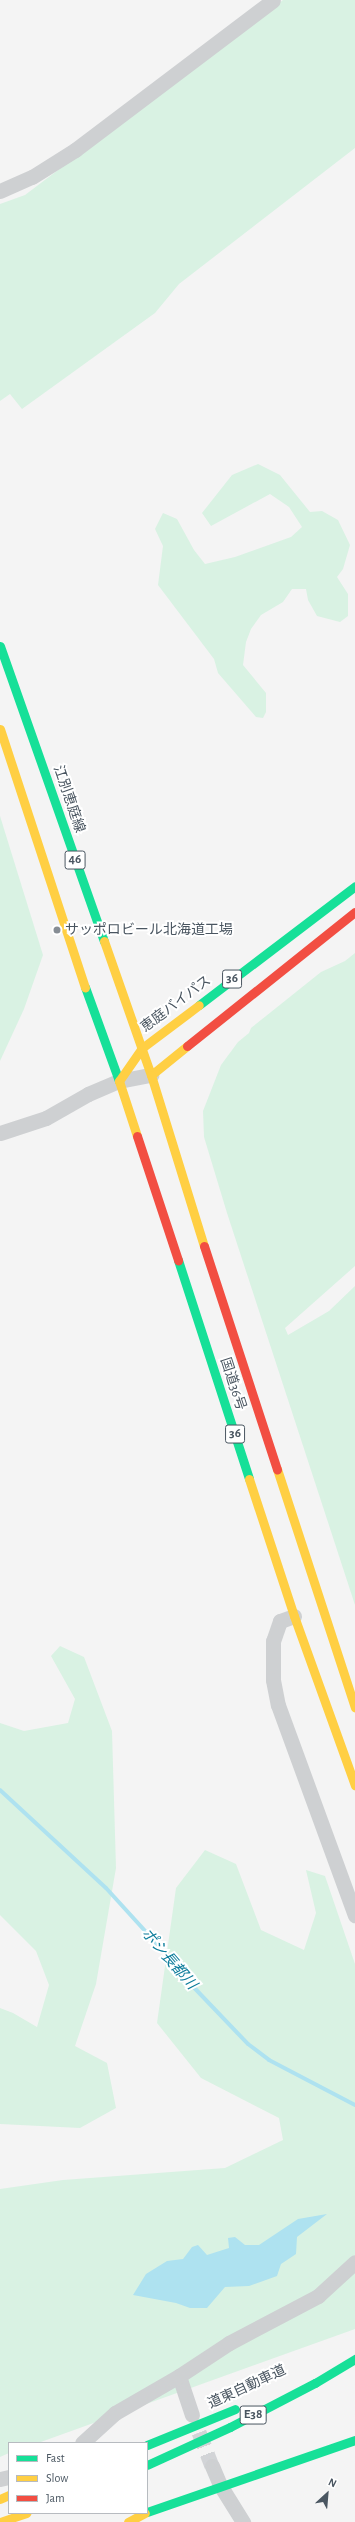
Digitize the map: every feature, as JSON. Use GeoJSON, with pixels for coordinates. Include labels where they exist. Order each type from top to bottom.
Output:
{"type":"FeatureCollection","features":[{"type":"Feature","properties":{"kind":"main road","name":"江別恵庭線"},"geometry":{"type":"LineString","coordinates":[[0,646],[151,1075]]}},
{"type":"Feature","properties":{"kind":"main road","name":"46"},"geometry":{"type":"LineString","coordinates":[[0,729],[97,1023],[119,1081]]}},
{"type":"Feature","properties":{"kind":"main road","name":"恵庭バイパス"},"geometry":{"type":"LineString","coordinates":[[119,1081],[142,1048],[355,886]]}},
{"type":"Feature","properties":{"kind":"main road","name":"36"},"geometry":{"type":"LineString","coordinates":[[151,1075],[355,912]]}},
{"type":"Feature","properties":{"kind":"main road","name":"国道36号"},"geometry":{"type":"LineString","coordinates":[[151,1075],[201,1236],[355,1708]]}},
{"type":"Feature","properties":{"kind":"main road","name":"国道36号"},"geometry":{"type":"LineString","coordinates":[[119,1081],[294,1616],[355,1785]]}},
{"type":"Feature","properties":{"kind":"main road","name":"道東自動車道"},"geometry":{"type":"LineString","coordinates":[[148,2465],[230,2427],[315,2383],[355,2359]]}},
{"type":"Feature","properties":{"kind":"main road","name":"道東自動車道"},"geometry":{"type":"LineString","coordinates":[[148,2445],[244,2404]]}},
{"type":"Feature","properties":{"kind":"main road"},"geometry":{"type":"LineString","coordinates":[[148,2512],[220,2485],[355,2440]]}},
{"type":"Feature","properties":{"kind":"main road"},"geometry":{"type":"LineString","coordinates":[[0,2522],[23,2514]]}},
{"type":"Feature","properties":{"kind":"main road"},"geometry":{"type":"LineString","coordinates":[[128,2522],[132,2518],[143,2514]]}},
{"type":"Feature","properties":{"kind":"street"},"geometry":{"type":"LineString","coordinates":[[0,191],[32,177],[75,150],[273,0]]}},
{"type":"Feature","properties":{"kind":"street"},"geometry":{"type":"LineString","coordinates":[[0,1133],[46,1118],[88,1094],[119,1081],[151,1075]]}},
{"type":"Feature","properties":{"kind":"street"},"geometry":{"type":"LineString","coordinates":[[294,1616],[280,1621],[273,1641],[273,1680],[278,1705],[355,1915]]}},
{"type":"Feature","properties":{"kind":"street"},"geometry":{"type":"LineString","coordinates":[[83,2442],[115,2413],[179,2376],[229,2343],[318,2296],[355,2262]]}},
{"type":"Feature","properties":{"kind":"street"},"geometry":{"type":"LineString","coordinates":[[179,2376],[192,2414]]}},
{"type":"Feature","properties":{"kind":"street"},"geometry":{"type":"LineString","coordinates":[[212,2466],[220,2485],[243,2522]]}},
{"type":"Feature","properties":{"kind":"green space"},"geometry":{"type":"Polygon","coordinates":[[[283,0],[355,0],[355,148],[179,284],[155,313],[22,409],[10,394],[0,401],[0,204],[25,195],[283,0]]]}},
{"type":"Feature","properties":{"kind":"green space"},"geometry":{"type":"Polygon","coordinates":[[[258,464],[280,475],[310,512],[322,511],[338,520],[350,545],[343,569],[337,577],[348,594],[348,616],[340,622],[317,616],[308,600],[306,589],[292,589],[283,602],[261,615],[251,629],[246,642],[243,665],[266,693],[266,712],[263,718],[256,717],[218,673],[214,659],[158,585],[163,546],[155,529],[163,513],[177,519],[194,550],[205,564],[235,557],[291,537],[302,527],[289,507],[270,494],[211,526],[202,513],[232,475],[258,464]]]}},
{"type":"Feature","properties":{"kind":"green space"},"geometry":{"type":"Polygon","coordinates":[[[0,816],[43,955],[24,1009],[0,1061],[0,816]]]}},
{"type":"Feature","properties":{"kind":"green space"},"geometry":{"type":"Polygon","coordinates":[[[355,953],[355,1266],[285,1328],[288,1335],[329,1311],[355,1286],[355,1605],[227,1213],[204,1137],[203,1111],[221,1065],[238,1042],[249,1033],[251,1028],[321,972],[345,961],[355,953]]]}},
{"type":"Feature","properties":{"kind":"green space"},"geometry":{"type":"Polygon","coordinates":[[[60,1646],[84,1657],[112,1731],[116,1868],[96,1984],[75,2046],[107,2063],[116,2108],[80,2128],[0,2124],[0,2008],[13,2013],[37,2027],[49,1985],[36,1951],[0,1915],[0,1723],[24,1731],[68,1723],[75,1699],[51,1656],[60,1646]]]}},
{"type":"Feature","properties":{"kind":"green space"},"geometry":{"type":"Polygon","coordinates":[[[205,1850],[236,1864],[261,1930],[304,1950],[316,1913],[306,1870],[325,1876],[355,1964],[355,2329],[41,2442],[8,2442],[8,2453],[0,2457],[0,2189],[63,2180],[225,2168],[283,2140],[279,2118],[201,2078],[157,2023],[176,1888],[205,1850]]]}},
{"type":"Feature","properties":{"kind":"water"},"geometry":{"type":"Polygon","coordinates":[[[327,2214],[297,2237],[296,2254],[281,2264],[277,2276],[249,2286],[225,2287],[207,2308],[190,2308],[176,2303],[133,2295],[146,2274],[167,2261],[183,2259],[192,2247],[198,2245],[207,2255],[229,2248],[228,2238],[235,2237],[245,2245],[259,2245],[298,2219],[327,2214]]]}},
{"type":"Feature","properties":{"kind":"waterway","name":"ポシ長都川"},"geometry":{"type":"LineString","coordinates":[[0,1790],[106,1888],[177,1966],[182,1975],[248,2044],[269,2060],[355,2105]]}},
{"type":"Feature","properties":{"kind":"tunnel"},"geometry":{"type":"LineString","coordinates":[[199,2432],[212,2466]]}},
{"type":"Feature","properties":{"kind":"traffic: fast"},"geometry":{"type":"LineString","coordinates":[[0,646],[104,941]]}},
{"type":"Feature","properties":{"kind":"traffic: fast"},"geometry":{"type":"LineString","coordinates":[[199,1005],[355,886]]}},
{"type":"Feature","properties":{"kind":"traffic: fast"},"geometry":{"type":"LineString","coordinates":[[85,987],[119,1081]]}},
{"type":"Feature","properties":{"kind":"traffic: fast"},"geometry":{"type":"LineString","coordinates":[[178,1260],[249,1479]]}},
{"type":"Feature","properties":{"kind":"traffic: fast"},"geometry":{"type":"LineString","coordinates":[[148,2465],[230,2427],[315,2383],[355,2359]]}},
{"type":"Feature","properties":{"kind":"traffic: fast"},"geometry":{"type":"LineString","coordinates":[[148,2445],[235,2409]]}},
{"type":"Feature","properties":{"kind":"traffic: fast"},"geometry":{"type":"LineString","coordinates":[[148,2512],[355,2440]]}},
{"type":"Feature","properties":{"kind":"traffic: slow"},"geometry":{"type":"LineString","coordinates":[[0,729],[85,987]]}},
{"type":"Feature","properties":{"kind":"traffic: slow"},"geometry":{"type":"LineString","coordinates":[[104,941],[151,1075]]}},
{"type":"Feature","properties":{"kind":"traffic: slow"},"geometry":{"type":"LineString","coordinates":[[137,1136],[119,1081],[142,1048],[199,1005]]}},
{"type":"Feature","properties":{"kind":"traffic: slow"},"geometry":{"type":"LineString","coordinates":[[187,1046],[151,1075],[204,1246]]}},
{"type":"Feature","properties":{"kind":"traffic: slow"},"geometry":{"type":"LineString","coordinates":[[277,1469],[355,1708]]}},
{"type":"Feature","properties":{"kind":"traffic: slow"},"geometry":{"type":"LineString","coordinates":[[249,1479],[294,1616],[355,1785]]}},
{"type":"Feature","properties":{"kind":"traffic: slow"},"geometry":{"type":"LineString","coordinates":[[0,2499],[8,2495]]}},
{"type":"Feature","properties":{"kind":"traffic: slow"},"geometry":{"type":"LineString","coordinates":[[0,2522],[23,2514]]}},
{"type":"Feature","properties":{"kind":"traffic: slow"},"geometry":{"type":"LineString","coordinates":[[128,2522],[143,2514]]}},
{"type":"Feature","properties":{"kind":"traffic: jam"},"geometry":{"type":"LineString","coordinates":[[187,1046],[355,912]]}},
{"type":"Feature","properties":{"kind":"traffic: jam"},"geometry":{"type":"LineString","coordinates":[[137,1136],[178,1260]]}},
{"type":"Feature","properties":{"kind":"traffic: jam"},"geometry":{"type":"LineString","coordinates":[[204,1246],[277,1469]]}},
{"type":"Feature","properties":{"kind":"place","name":"サッポロビール北海道工場"},"geometry":{"type":"Point","coordinates":[57,930]}}]}
